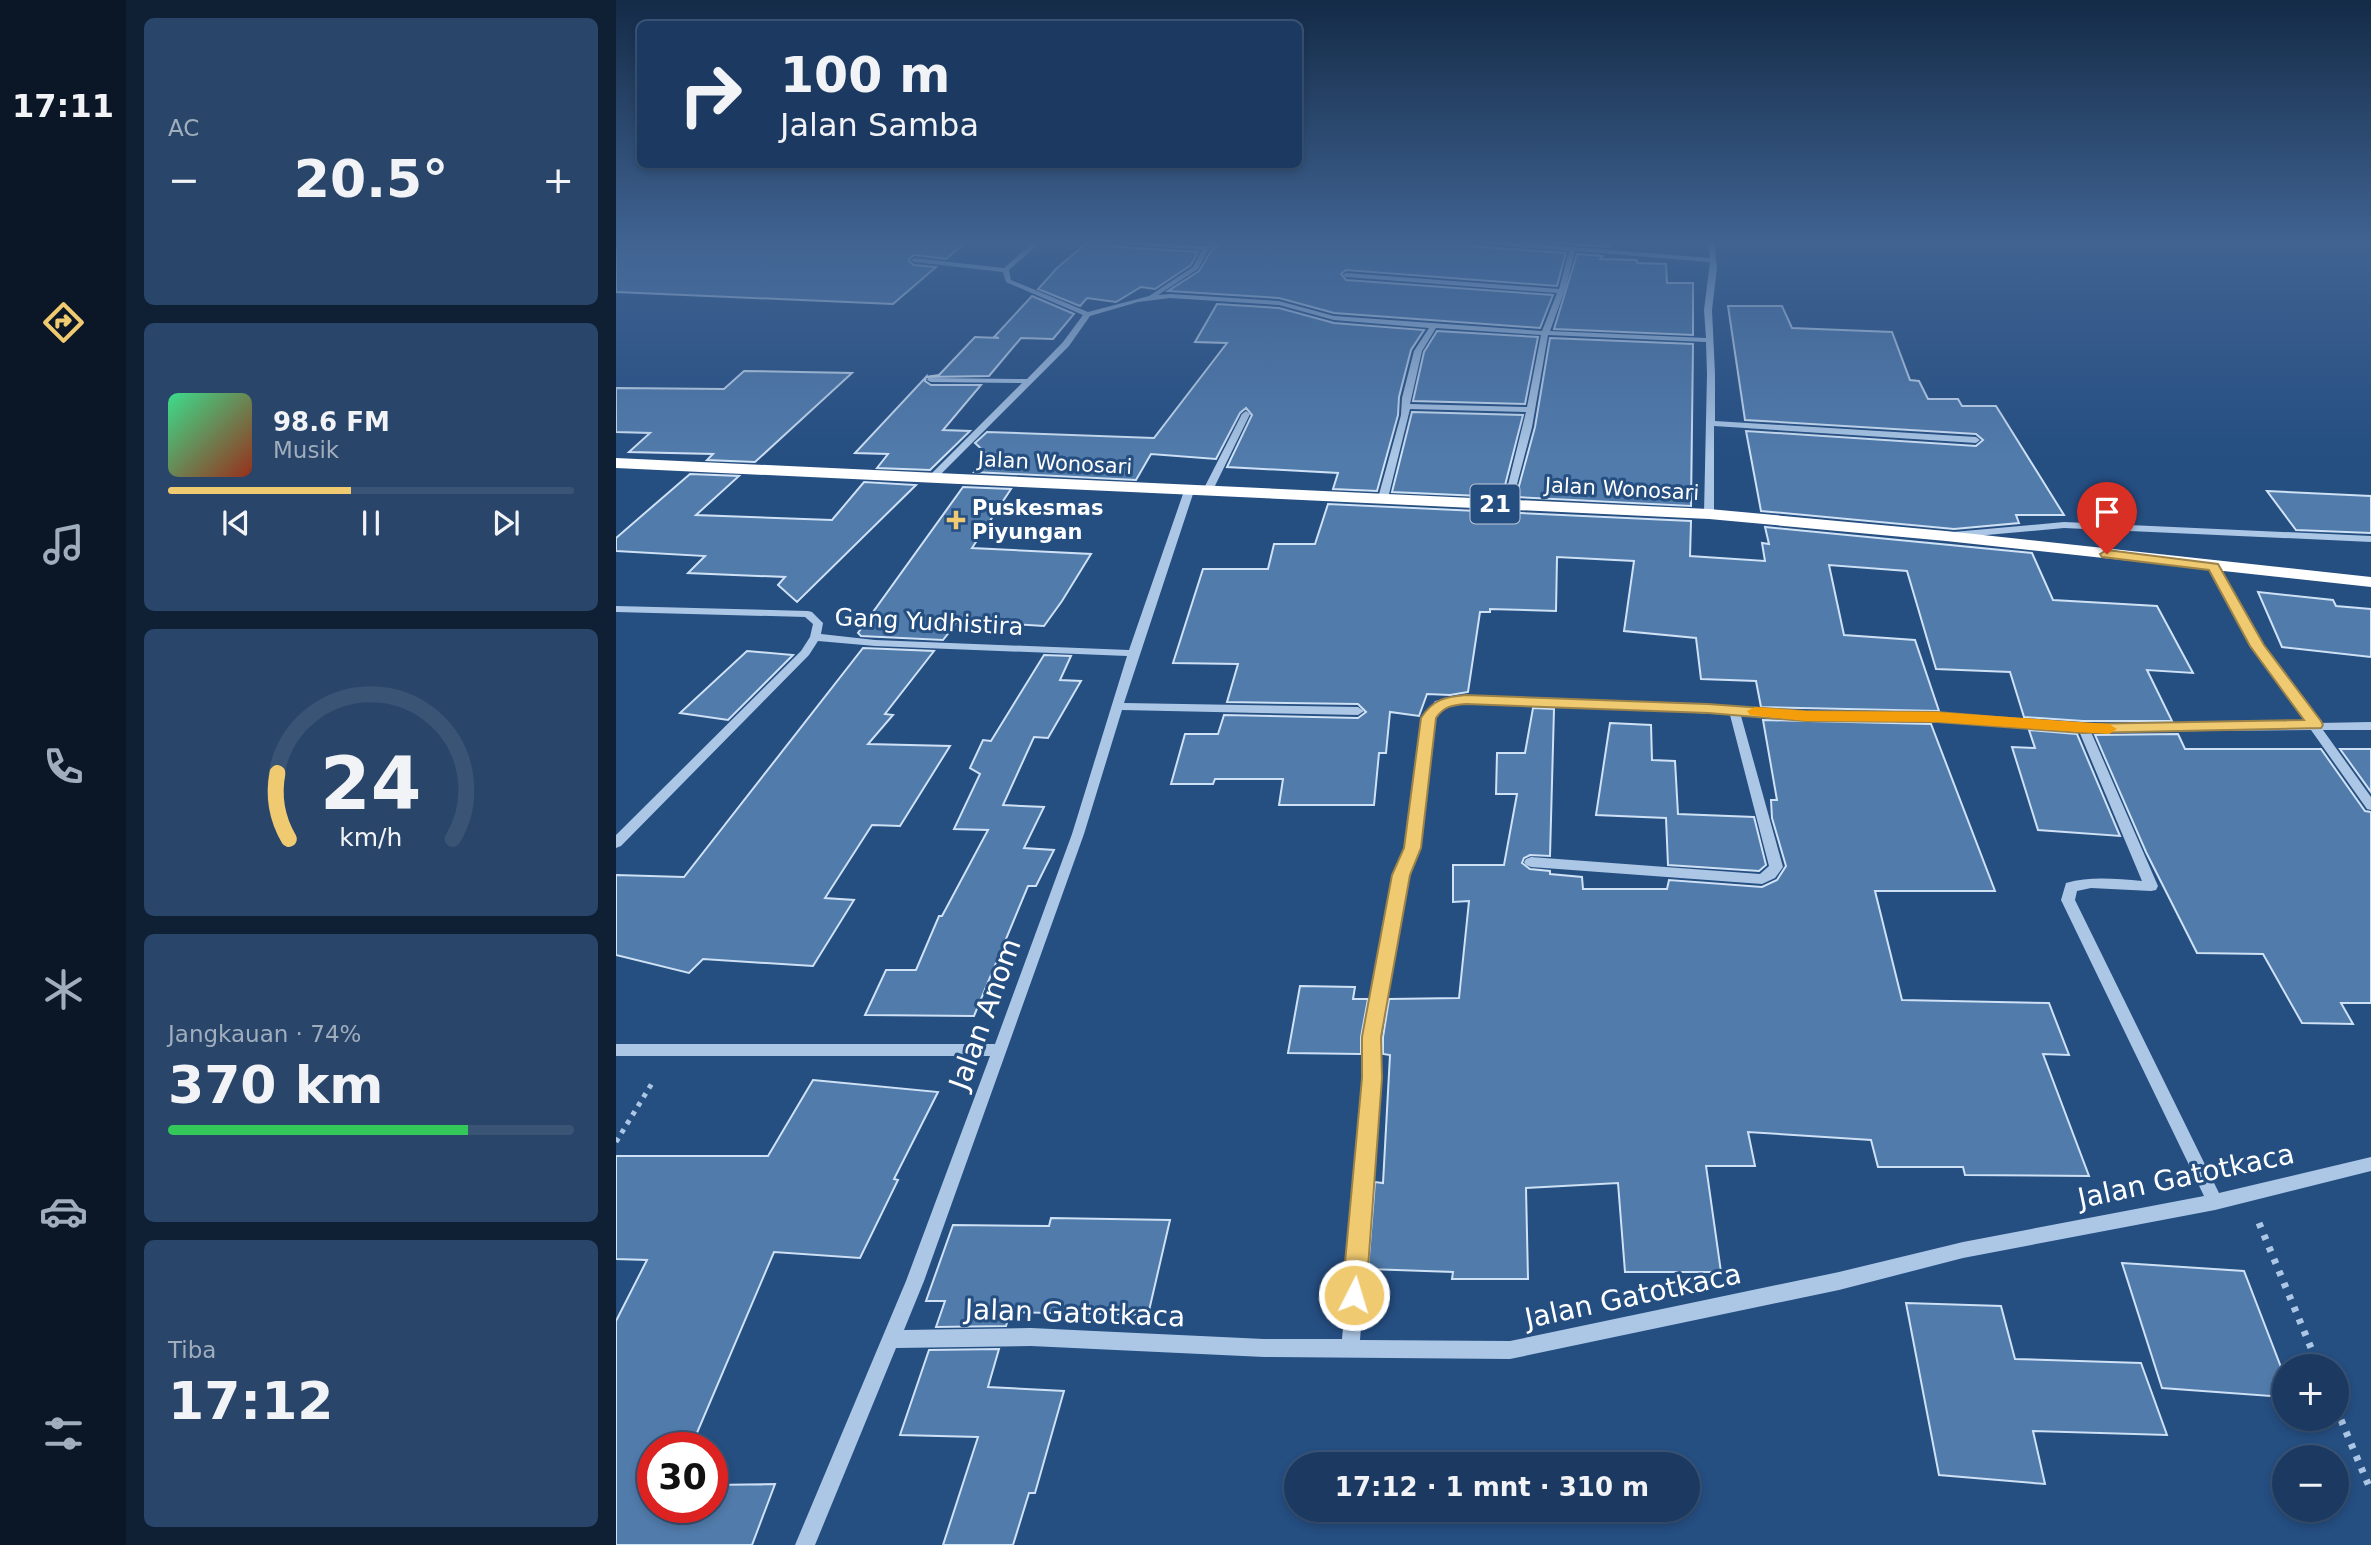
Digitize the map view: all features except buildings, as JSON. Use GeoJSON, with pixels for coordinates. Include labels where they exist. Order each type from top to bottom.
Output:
{"type":"FeatureCollection","features":[{"type":"Feature","properties":{"kind":"highway","name":"Jalan Wonosari"},"geometry":{"type":"LineString","coordinates":[[616,463],[1709,514],[1946,536],[2371,582]]}},
{"type":"Feature","properties":{"kind":"street"},"geometry":{"type":"LineString","coordinates":[[932,478],[1066,344],[1087,314],[1090,313]]}},
{"type":"Feature","properties":{"kind":"street"},"geometry":{"type":"LineString","coordinates":[[1316,313],[1334,318],[1434,326],[1709,340]]}},
{"type":"Feature","properties":{"kind":"street"},"geometry":{"type":"LineString","coordinates":[[1508,505],[1531,410],[1545,333],[1553,313]]}},
{"type":"Feature","properties":{"kind":"street"},"geometry":{"type":"LineString","coordinates":[[1708,313],[1709,514]]}},
{"type":"Feature","properties":{"kind":"street"},"geometry":{"type":"LineString","coordinates":[[1383,499],[1418,351],[1434,326]]}},
{"type":"Feature","properties":{"kind":"street"},"geometry":{"type":"LineString","coordinates":[[930,380],[1028,382]]}},
{"type":"Feature","properties":{"kind":"street"},"geometry":{"type":"LineString","coordinates":[[1406,406],[1531,410]]}},
{"type":"Feature","properties":{"kind":"street"},"geometry":{"type":"LineString","coordinates":[[1207,492],[1246,414]]}},
{"type":"Feature","properties":{"kind":"street"},"geometry":{"type":"LineString","coordinates":[[1710,423],[1976,440]]}},
{"type":"Feature","properties":{"kind":"street","name":"Jalan Anom"},"geometry":{"type":"LineString","coordinates":[[805,1545],[891,1339],[1000,1050],[1078,834],[1133,653],[1189,491]]}},
{"type":"Feature","properties":{"kind":"street"},"geometry":{"type":"LineString","coordinates":[[1946,536],[2064,525],[2371,539]]}},
{"type":"Feature","properties":{"kind":"street"},"geometry":{"type":"LineString","coordinates":[[2214,566],[2258,646],[2371,806]]}},
{"type":"Feature","properties":{"kind":"street","name":"Gang Yudhistira"},"geometry":{"type":"LineString","coordinates":[[616,609],[808,614],[818,623],[815,637],[875,643],[1013,646],[1133,653]]}},
{"type":"Feature","properties":{"kind":"street"},"geometry":{"type":"LineString","coordinates":[[616,842],[804,653],[815,637]]}},
{"type":"Feature","properties":{"kind":"street"},"geometry":{"type":"LineString","coordinates":[[1350,1349],[1372,1078],[1371,1037],[1401,875],[1412,848],[1429,718],[1439,704],[1466,699],[1734,710],[1805,716],[1937,717],[2083,729],[2371,726]]}},
{"type":"Feature","properties":{"kind":"street"},"geometry":{"type":"LineString","coordinates":[[1117,706],[1358,711]]}},
{"type":"Feature","properties":{"kind":"street"},"geometry":{"type":"LineString","coordinates":[[1531,862],[1762,879],[1770,875],[1776,867],[1734,710]]}},
{"type":"Feature","properties":{"kind":"street"},"geometry":{"type":"LineString","coordinates":[[2083,729],[2151,886],[2091,883],[2071,887],[2068,900],[2215,1202]]}},
{"type":"Feature","properties":{"kind":"street"},"geometry":{"type":"LineString","coordinates":[[616,1050],[1000,1050]]}},
{"type":"Feature","properties":{"kind":"street","name":"Jalan Gatotkaca"},"geometry":{"type":"LineString","coordinates":[[891,1339],[1031,1337],[1264,1348],[1510,1350],[1839,1281],[1963,1250],[2215,1202],[2371,1164]]}},
{"type":"Feature","properties":{"kind":"path"},"geometry":{"type":"LineString","coordinates":[[616,1142],[672,1050]]}},
{"type":"Feature","properties":{"kind":"path"},"geometry":{"type":"LineString","coordinates":[[2247,1193],[2314,1354]]}},
{"type":"Feature","properties":{"kind":"path"},"geometry":{"type":"LineString","coordinates":[[2346,1431],[2371,1491]]}},
{"type":"Feature","properties":{"kind":"slow traffic"},"geometry":{"type":"LineString","coordinates":[[1755,711],[1805,716],[1937,717],[2109,729]]}},
{"type":"Feature","properties":{"kind":"place","name":"Puskesmas Piyungan"},"geometry":{"type":"Point","coordinates":[956,520]}},
{"type":"Feature","properties":{"kind":"route"},"geometry":{"type":"LineString","coordinates":[[1354,1295],[1372,1078],[1371,1037],[1401,875],[1412,848],[1429,718],[1439,704],[1466,699],[1608,704],[1805,716],[1937,717],[2083,729],[2315,725],[2258,646],[2214,566],[2107,554]]}}]}
